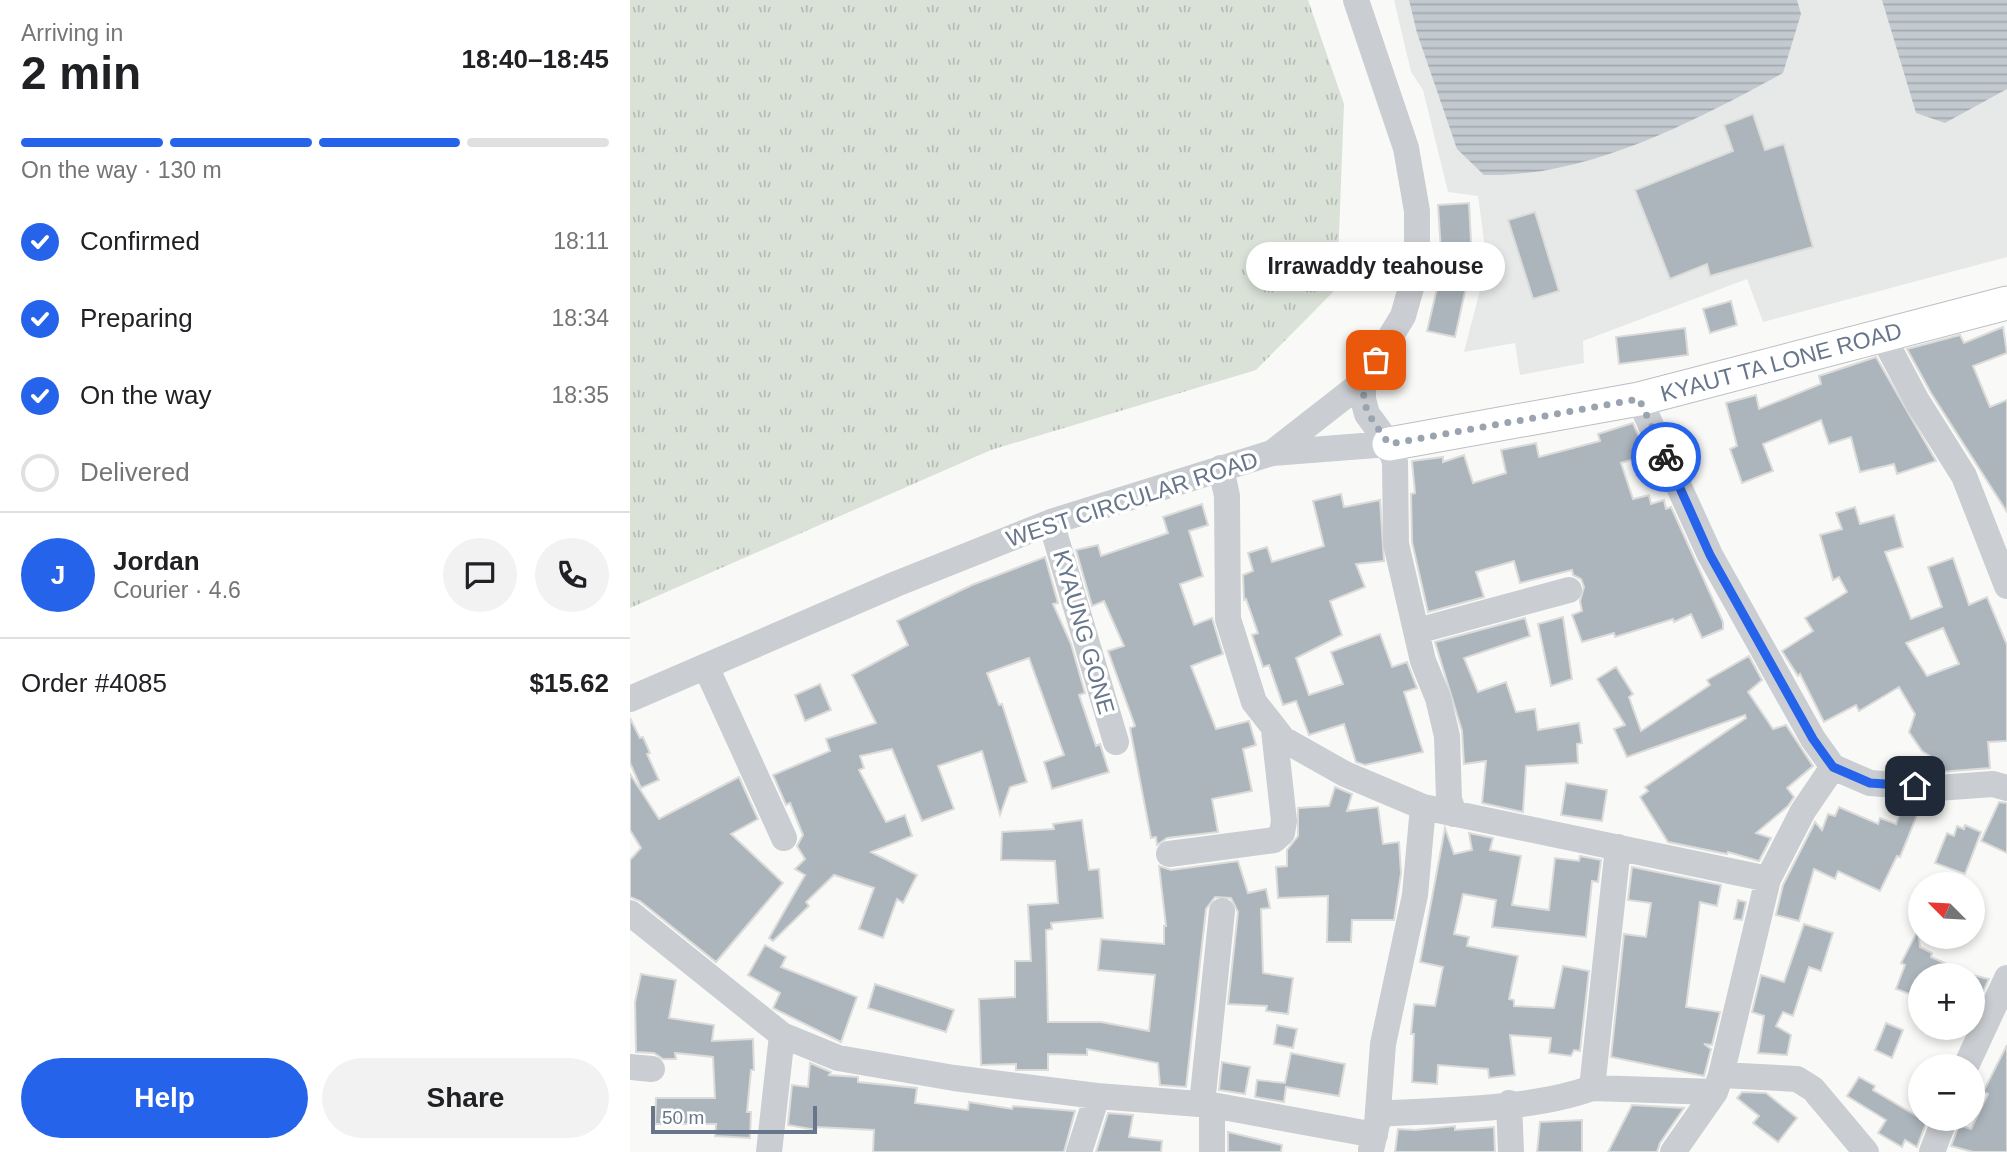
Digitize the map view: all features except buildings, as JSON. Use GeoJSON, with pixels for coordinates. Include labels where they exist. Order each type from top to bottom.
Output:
{"type":"FeatureCollection","features":[{"type":"Feature","properties":{"kind":"main road","name":"KYAUT TA LONE ROAD"},"geometry":{"type":"LineString","coordinates":[[1389,444],[1639,399],[2007,303]]}},
{"type":"Feature","properties":{"kind":"street","name":"WEST CIRCULAR ROAD"},"geometry":{"type":"LineString","coordinates":[[630,699],[896,584],[1051,522],[1272,453],[1363,382],[1403,316],[1417,267],[1418,211],[1406,148],[1356,0]]}},
{"type":"Feature","properties":{"kind":"street"},"geometry":{"type":"LineString","coordinates":[[1882,335],[1917,401],[1964,476],[2007,586]]}},
{"type":"Feature","properties":{"kind":"street"},"geometry":{"type":"LineString","coordinates":[[1363,382],[1363,399],[1367,414],[1389,444],[1395,462],[1396,544],[1447,736],[1449,799],[1454,814]]}},
{"type":"Feature","properties":{"kind":"street"},"geometry":{"type":"LineString","coordinates":[[1639,399],[1710,555],[1813,739],[1833,767],[1870,783],[1937,788],[1993,784],[2007,788]]}},
{"type":"Feature","properties":{"kind":"street"},"geometry":{"type":"LineString","coordinates":[[1272,453],[1389,444]]}},
{"type":"Feature","properties":{"kind":"street"},"geometry":{"type":"LineString","coordinates":[[1222,468],[1227,496],[1228,619],[1254,702],[1283,739],[1345,774],[1423,807],[1768,879]]}},
{"type":"Feature","properties":{"kind":"street","name":"KYAUNG GONE"},"geometry":{"type":"LineString","coordinates":[[1051,522],[1116,742]]}},
{"type":"Feature","properties":{"kind":"street"},"geometry":{"type":"LineString","coordinates":[[1417,631],[1569,590]]}},
{"type":"Feature","properties":{"kind":"street"},"geometry":{"type":"LineString","coordinates":[[706,667],[784,838]]}},
{"type":"Feature","properties":{"kind":"street"},"geometry":{"type":"LineString","coordinates":[[1169,854],[1274,841],[1282,833],[1284,821],[1274,730]]}},
{"type":"Feature","properties":{"kind":"street"},"geometry":{"type":"LineString","coordinates":[[1673,1152],[1718,1083],[1768,879],[1803,811],[1833,767]]}},
{"type":"Feature","properties":{"kind":"street"},"geometry":{"type":"LineString","coordinates":[[1375,1134],[1383,1044],[1415,895],[1423,807]]}},
{"type":"Feature","properties":{"kind":"street"},"geometry":{"type":"LineString","coordinates":[[1592,1088],[1618,847]]}},
{"type":"Feature","properties":{"kind":"street"},"geometry":{"type":"LineString","coordinates":[[1212,1152],[1207,1105],[1222,911]]}},
{"type":"Feature","properties":{"kind":"street"},"geometry":{"type":"LineString","coordinates":[[630,912],[782,1035],[838,1058],[954,1078],[1097,1096],[1207,1105],[1375,1134],[1509,1103],[1573,1095],[1592,1088],[1797,1079],[1814,1088],[1866,1152]]}},
{"type":"Feature","properties":{"kind":"street"},"geometry":{"type":"LineString","coordinates":[[1972,1054],[2007,978]]}},
{"type":"Feature","properties":{"kind":"street"},"geometry":{"type":"LineString","coordinates":[[769,1152],[782,1035]]}},
{"type":"Feature","properties":{"kind":"street"},"geometry":{"type":"LineString","coordinates":[[1079,1152],[1097,1096]]}},
{"type":"Feature","properties":{"kind":"street"},"geometry":{"type":"LineString","coordinates":[[1509,1103],[1511,1152]]}},
{"type":"Feature","properties":{"kind":"street"},"geometry":{"type":"LineString","coordinates":[[1932,1152],[1940,1131]]}},
{"type":"Feature","properties":{"kind":"shaded area"},"geometry":{"type":"Polygon","coordinates":[[[1394,0],[2007,0],[2007,257],[1763,322],[1747,279],[1583,341],[1584,363],[1520,375],[1515,343],[1464,352],[1487,263],[1478,196],[1448,192],[1423,90],[1411,72],[1394,0]]]}},
{"type":"Feature","properties":{"kind":"shaded area"},"geometry":{"type":"Polygon","coordinates":[[[1409,0],[1797,0],[1801,14],[1783,73],[1714,110],[1601,157],[1523,173],[1484,175],[1457,149],[1417,33],[1409,0]]]}},
{"type":"Feature","properties":{"kind":"shaded area"},"geometry":{"type":"Polygon","coordinates":[[[1882,0],[2007,0],[2007,89],[1945,123],[1916,113],[1882,0]]]}},
{"type":"Feature","properties":{"kind":"green space"},"geometry":{"type":"Polygon","coordinates":[[[630,0],[1308,0],[1344,104],[1337,288],[1256,370],[991,450],[630,608],[630,0]]]}},
{"type":"Feature","properties":{"kind":"way so far"},"geometry":{"type":"LineString","coordinates":[[1376,360],[1363,382],[1363,399],[1367,414],[1389,444],[1639,399],[1666,457]]}},
{"type":"Feature","properties":{"kind":"place","name":"Irrawaddy teahouse"},"geometry":{"type":"Point","coordinates":[1376,360]}},
{"type":"Feature","properties":{"kind":"route"},"geometry":{"type":"LineString","coordinates":[[1666,457],[1710,555],[1813,739],[1833,767],[1870,783],[1915,786]]}}]}
